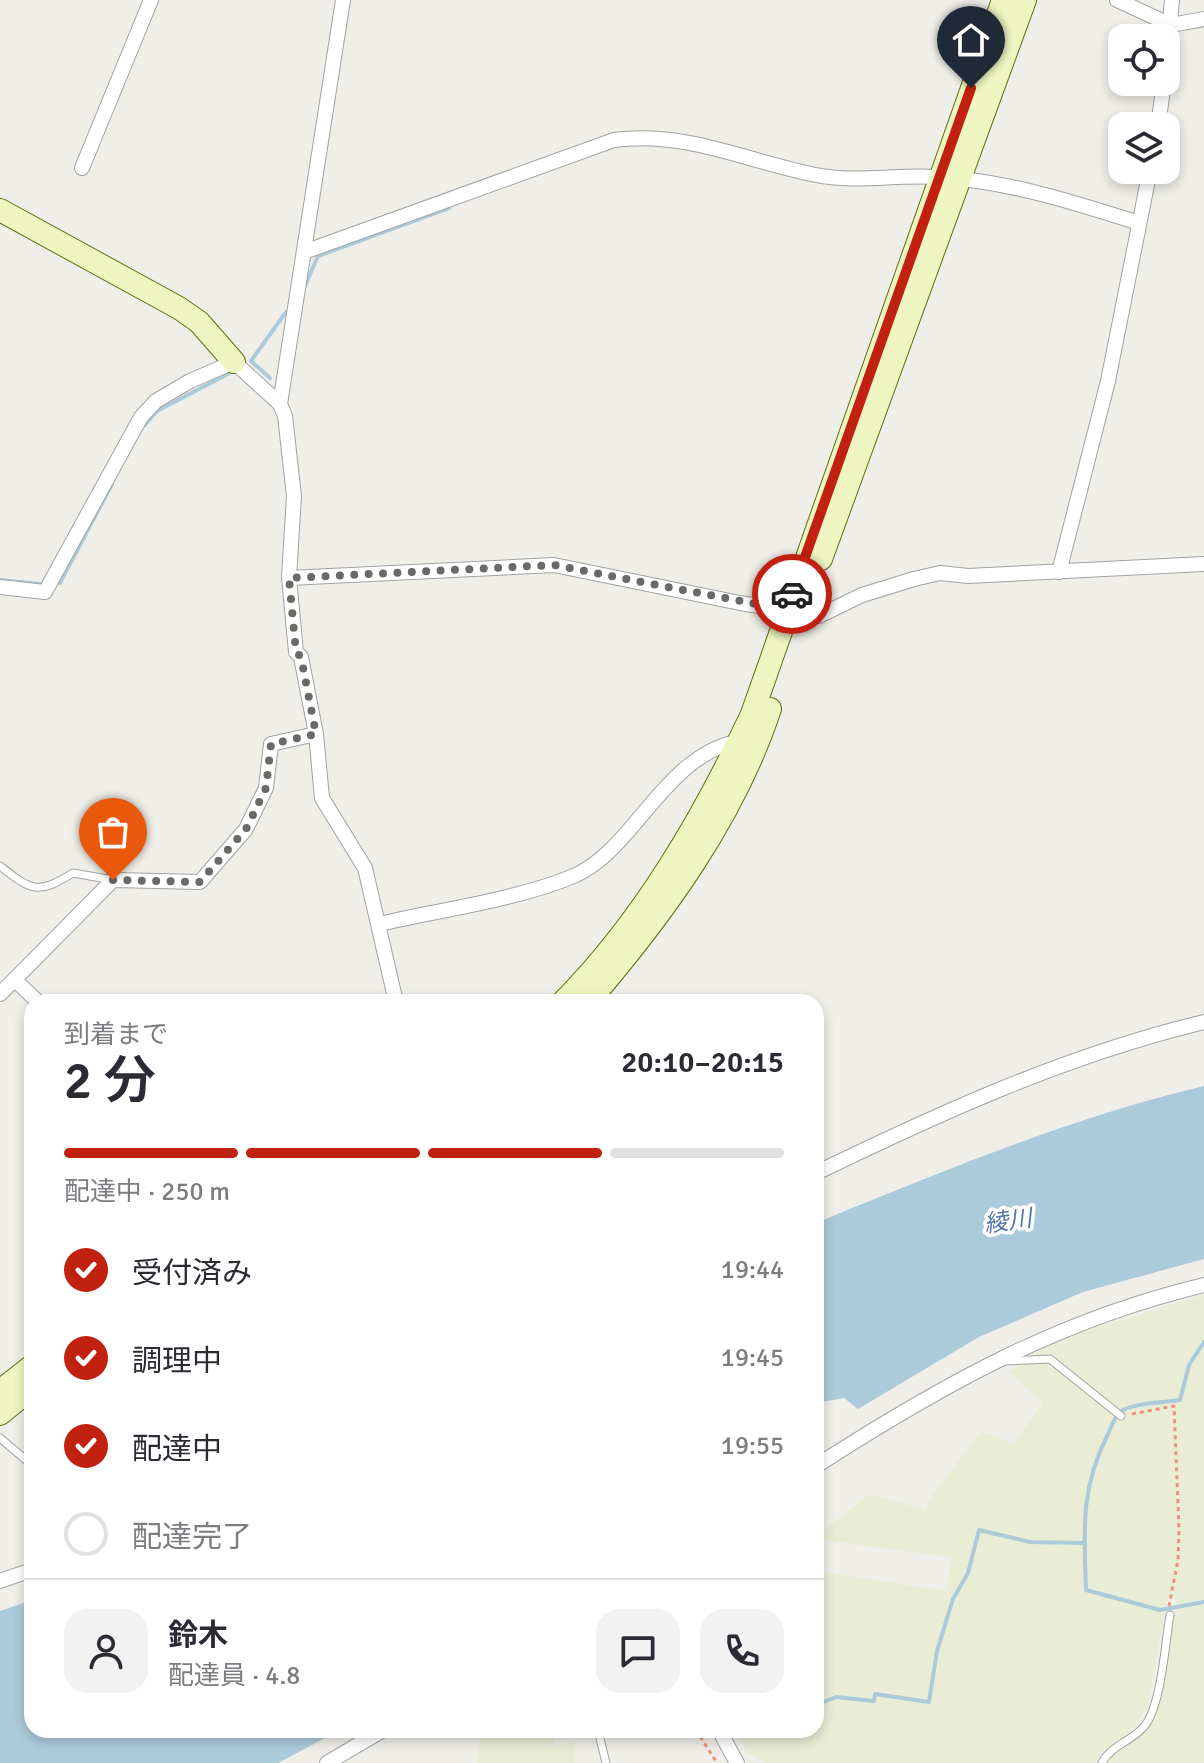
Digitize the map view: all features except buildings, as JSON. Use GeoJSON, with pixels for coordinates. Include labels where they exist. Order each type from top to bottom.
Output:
{"type":"FeatureCollection","features":[{"type":"Feature","properties":{"kind":"main road"},"geometry":{"type":"LineString","coordinates":[[950,178],[1003,0]]}},
{"type":"Feature","properties":{"kind":"main road"},"geometry":{"type":"LineString","coordinates":[[570,994],[613,945],[655,888],[691,832],[752,714],[794,611],[950,178],[1025,0]]}},
{"type":"Feature","properties":{"kind":"main road"},"geometry":{"type":"LineString","coordinates":[[0,210],[179,308],[199,322],[234,362]]}},
{"type":"Feature","properties":{"kind":"main road"},"geometry":{"type":"LineString","coordinates":[[594,994],[669,900],[713,830],[766,720],[794,611]]}},
{"type":"Feature","properties":{"kind":"main road"},"geometry":{"type":"LineString","coordinates":[[0,1391],[24,1372]]}},
{"type":"Feature","properties":{"kind":"main road"},"geometry":{"type":"LineString","coordinates":[[0,1414],[24,1394]]}},
{"type":"Feature","properties":{"kind":"street"},"geometry":{"type":"LineString","coordinates":[[82,168],[151,0]]}},
{"type":"Feature","properties":{"kind":"street"},"geometry":{"type":"LineString","coordinates":[[343,0],[280,404],[294,496],[289,578],[296,652],[301,657],[316,734],[325,806],[365,868],[394,994]]}},
{"type":"Feature","properties":{"kind":"street"},"geometry":{"type":"LineString","coordinates":[[1117,0],[1169,24]]}},
{"type":"Feature","properties":{"kind":"street"},"geometry":{"type":"LineString","coordinates":[[1171,24],[1172,0]]}},
{"type":"Feature","properties":{"kind":"street"},"geometry":{"type":"LineString","coordinates":[[1176,24],[1204,19]]}},
{"type":"Feature","properties":{"kind":"street"},"geometry":{"type":"LineString","coordinates":[[304,252],[614,140],[639,136],[665,137],[818,176],[950,178],[1016,186],[1139,223]]}},
{"type":"Feature","properties":{"kind":"street"},"geometry":{"type":"LineString","coordinates":[[1059,572],[1108,381],[1147,184]]}},
{"type":"Feature","properties":{"kind":"street"},"geometry":{"type":"LineString","coordinates":[[0,587],[45,592],[141,417],[156,401],[190,381],[234,362],[280,404]]}},
{"type":"Feature","properties":{"kind":"street"},"geometry":{"type":"LineString","coordinates":[[289,578],[554,565],[824,615],[862,595],[940,573],[968,576],[1204,564]]}},
{"type":"Feature","properties":{"kind":"street"},"geometry":{"type":"LineString","coordinates":[[0,994],[113,880],[200,882],[246,829],[253,816],[266,788],[271,744],[316,734]]}},
{"type":"Feature","properties":{"kind":"street"},"geometry":{"type":"LineString","coordinates":[[379,924],[515,893],[577,874],[605,855],[672,781],[720,745],[739,741]]}},
{"type":"Feature","properties":{"kind":"street"},"geometry":{"type":"LineString","coordinates":[[15,980],[30,994]]}},
{"type":"Feature","properties":{"kind":"street"},"geometry":{"type":"LineString","coordinates":[[824,1169],[927,1119],[1050,1067],[1137,1038],[1204,1022]]}},
{"type":"Feature","properties":{"kind":"street"},"geometry":{"type":"LineString","coordinates":[[824,1461],[998,1357],[1103,1314],[1204,1285]]}},
{"type":"Feature","properties":{"kind":"street"},"geometry":{"type":"LineString","coordinates":[[0,1581],[24,1573]]}},
{"type":"Feature","properties":{"kind":"street"},"geometry":{"type":"LineString","coordinates":[[327,1763],[369,1738]]}},
{"type":"Feature","properties":{"kind":"street"},"geometry":{"type":"LineString","coordinates":[[723,1738],[737,1763]]}},
{"type":"Feature","properties":{"kind":"lane"},"geometry":{"type":"LineString","coordinates":[[0,866],[35,889],[47,889],[73,873],[113,880]]}},
{"type":"Feature","properties":{"kind":"lane"},"geometry":{"type":"LineString","coordinates":[[998,1357],[1004,1361],[1050,1359],[1119,1414]]}},
{"type":"Feature","properties":{"kind":"lane"},"geometry":{"type":"LineString","coordinates":[[0,1438],[24,1458]]}},
{"type":"Feature","properties":{"kind":"lane"},"geometry":{"type":"LineString","coordinates":[[1102,1763],[1108,1753],[1134,1737],[1149,1719],[1170,1611]]}},
{"type":"Feature","properties":{"kind":"lane"},"geometry":{"type":"LineString","coordinates":[[600,1738],[606,1763]]}},
{"type":"Feature","properties":{"kind":"path"},"geometry":{"type":"LineString","coordinates":[[1119,1414],[1174,1406],[1179,1530],[1170,1611]]}},
{"type":"Feature","properties":{"kind":"path"},"geometry":{"type":"LineString","coordinates":[[701,1738],[717,1763]]}},
{"type":"Feature","properties":{"kind":"green space"},"geometry":{"type":"Polygon","coordinates":[[[1204,1295],[1204,1763],[1109,1763],[1111,1757],[1144,1734],[1155,1717],[1177,1600],[1167,1598],[1148,1706],[1130,1733],[1100,1753],[1096,1763],[765,1763],[746,1752],[740,1738],[824,1738],[824,1572],[947,1591],[951,1557],[824,1540],[824,1531],[870,1494],[926,1510],[928,1502],[981,1431],[1013,1444],[1043,1403],[1009,1372],[1053,1341],[1204,1295]]]}},
{"type":"Feature","properties":{"kind":"green space"},"geometry":{"type":"Polygon","coordinates":[[[481,1738],[552,1738],[555,1747],[575,1742],[575,1763],[477,1763],[481,1738]]]}},
{"type":"Feature","properties":{"kind":"water","name":"綾川"},"geometry":{"type":"Polygon","coordinates":[[[1204,1086],[1204,1259],[1083,1292],[979,1337],[858,1409],[844,1398],[824,1402],[824,1220],[959,1165],[1154,1099],[1204,1086]]]}},
{"type":"Feature","properties":{"kind":"water"},"geometry":{"type":"Polygon","coordinates":[[[24,1603],[24,1738],[325,1738],[278,1763],[0,1763],[0,1611],[24,1603]]]}},
{"type":"Feature","properties":{"kind":"waterway"},"geometry":{"type":"LineString","coordinates":[[304,288],[318,256],[449,208]]}},
{"type":"Feature","properties":{"kind":"waterway"},"geometry":{"type":"LineString","coordinates":[[270,378],[251,361],[286,312]]}},
{"type":"Feature","properties":{"kind":"waterway"},"geometry":{"type":"LineString","coordinates":[[143,427],[157,411],[228,374]]}},
{"type":"Feature","properties":{"kind":"waterway"},"geometry":{"type":"LineString","coordinates":[[60,583],[112,484]]}},
{"type":"Feature","properties":{"kind":"waterway"},"geometry":{"type":"LineString","coordinates":[[0,580],[40,584]]}},
{"type":"Feature","properties":{"kind":"waterway"},"geometry":{"type":"LineString","coordinates":[[1204,1342],[1189,1365],[1180,1400],[1131,1407],[1122,1411],[1115,1420],[1092,1473],[1086,1510],[1085,1548],[1086,1590],[1160,1610],[1204,1602]]}},
{"type":"Feature","properties":{"kind":"waterway"},"geometry":{"type":"LineString","coordinates":[[824,1702],[836,1697],[874,1701],[875,1694],[929,1702],[937,1651],[953,1599],[968,1573],[979,1530],[1030,1542],[1083,1543]]}},
{"type":"Feature","properties":{"kind":"way so far"},"geometry":{"type":"LineString","coordinates":[[113,880],[200,882],[246,829],[266,788],[273,741],[316,734],[301,657],[296,652],[289,578],[554,565],[787,610],[792,594]]}},
{"type":"Feature","properties":{"kind":"route"},"geometry":{"type":"LineString","coordinates":[[792,594],[971,88]]}}]}
